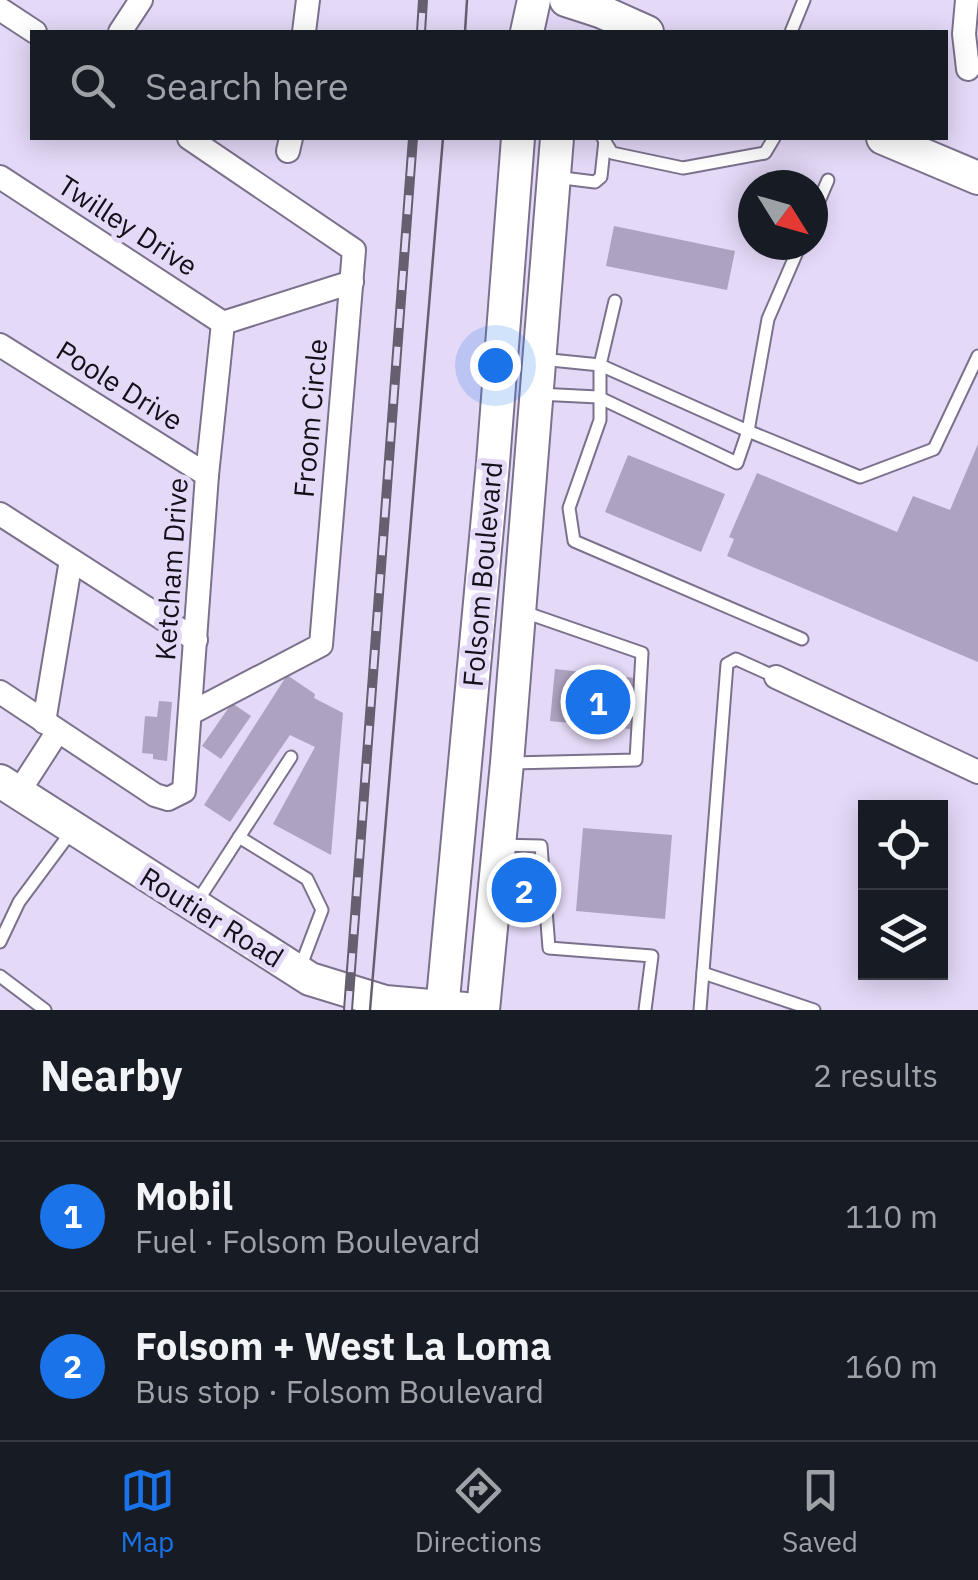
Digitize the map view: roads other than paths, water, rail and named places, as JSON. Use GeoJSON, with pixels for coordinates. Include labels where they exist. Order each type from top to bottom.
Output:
{"type":"FeatureCollection","features":[{"type":"Feature","properties":{"kind":"main road"},"geometry":{"type":"LineString","coordinates":[[527,30],[534,0]]}},
{"type":"Feature","properties":{"kind":"main road"},"geometry":{"type":"LineString","coordinates":[[562,30],[566,0],[643,30]]}},
{"type":"Feature","properties":{"kind":"main road","name":"Folsom Boulevard"},"geometry":{"type":"LineString","coordinates":[[442,1009],[493,463],[518,140]]}},
{"type":"Feature","properties":{"kind":"main road","name":"Folsom Boulevard"},"geometry":{"type":"LineString","coordinates":[[483,1010],[520,611],[557,140]]}},
{"type":"Feature","properties":{"kind":"main road"},"geometry":{"type":"LineString","coordinates":[[888,140],[978,178]]}},
{"type":"Feature","properties":{"kind":"main road"},"geometry":{"type":"LineString","coordinates":[[493,463],[506,487],[502,570],[520,611]]}},
{"type":"Feature","properties":{"kind":"main road","name":"Routier Road"},"geometry":{"type":"LineString","coordinates":[[9,787],[298,972],[371,999],[442,1009],[483,1010]]}},
{"type":"Feature","properties":{"kind":"street"},"geometry":{"type":"LineString","coordinates":[[121,30],[141,0]]}},
{"type":"Feature","properties":{"kind":"street"},"geometry":{"type":"LineString","coordinates":[[304,30],[308,0]]}},
{"type":"Feature","properties":{"kind":"street"},"geometry":{"type":"LineString","coordinates":[[967,0],[964,34],[968,69]]}},
{"type":"Feature","properties":{"kind":"street"},"geometry":{"type":"LineString","coordinates":[[0,9],[32,30]]}},
{"type":"Feature","properties":{"kind":"street","name":"Froom Circle"},"geometry":{"type":"LineString","coordinates":[[191,712],[321,645],[354,250],[192,140]]}},
{"type":"Feature","properties":{"kind":"street","name":"Twilley Drive"},"geometry":{"type":"LineString","coordinates":[[0,178],[222,323]]}},
{"type":"Feature","properties":{"kind":"street"},"geometry":{"type":"LineString","coordinates":[[222,323],[352,282]]}},
{"type":"Feature","properties":{"kind":"street","name":"Ketcham Drive"},"geometry":{"type":"LineString","coordinates":[[51,726],[154,795],[168,799],[184,790],[222,323]]}},
{"type":"Feature","properties":{"kind":"street","name":"Poole Drive"},"geometry":{"type":"LineString","coordinates":[[0,345],[207,476]]}},
{"type":"Feature","properties":{"kind":"street"},"geometry":{"type":"LineString","coordinates":[[0,514],[196,640]]}},
{"type":"Feature","properties":{"kind":"street"},"geometry":{"type":"LineString","coordinates":[[9,787],[51,726],[72,560]]}},
{"type":"Feature","properties":{"kind":"street"},"geometry":{"type":"LineString","coordinates":[[776,678],[978,772]]}},
{"type":"Feature","properties":{"kind":"street"},"geometry":{"type":"LineString","coordinates":[[0,692],[51,726]]}},
{"type":"Feature","properties":{"kind":"lane"},"geometry":{"type":"LineString","coordinates":[[792,30],[804,0]]}},
{"type":"Feature","properties":{"kind":"lane"},"geometry":{"type":"LineString","coordinates":[[554,177],[595,182],[601,177],[604,140]]}},
{"type":"Feature","properties":{"kind":"lane"},"geometry":{"type":"LineString","coordinates":[[605,140],[612,153],[683,168],[766,153],[773,140]]}},
{"type":"Feature","properties":{"kind":"lane"},"geometry":{"type":"LineString","coordinates":[[538,394],[598,396],[736,463],[748,432],[768,319],[794,260]]}},
{"type":"Feature","properties":{"kind":"lane"},"geometry":{"type":"LineString","coordinates":[[615,301],[600,365],[600,420],[569,508],[574,541],[802,639]]}},
{"type":"Feature","properties":{"kind":"lane"},"geometry":{"type":"LineString","coordinates":[[541,359],[600,365],[860,477],[934,448],[978,356]]}},
{"type":"Feature","properties":{"kind":"lane"},"geometry":{"type":"LineString","coordinates":[[507,762],[636,760],[642,653],[520,611]]}},
{"type":"Feature","properties":{"kind":"lane"},"geometry":{"type":"LineString","coordinates":[[700,1010],[727,664],[736,659],[776,678]]}},
{"type":"Feature","properties":{"kind":"lane"},"geometry":{"type":"LineString","coordinates":[[195,906],[291,756]]}},
{"type":"Feature","properties":{"kind":"lane"},"geometry":{"type":"LineString","coordinates":[[0,942],[19,902],[74,829]]}},
{"type":"Feature","properties":{"kind":"lane"},"geometry":{"type":"LineString","coordinates":[[239,838],[307,879],[322,910],[298,972]]}},
{"type":"Feature","properties":{"kind":"lane"},"geometry":{"type":"LineString","coordinates":[[499,845],[541,846],[549,948],[652,956],[645,1010]]}},
{"type":"Feature","properties":{"kind":"lane"},"geometry":{"type":"LineString","coordinates":[[703,973],[814,1010]]}},
{"type":"Feature","properties":{"kind":"lane"},"geometry":{"type":"LineString","coordinates":[[0,976],[45,1010]]}},
{"type":"Feature","properties":{"kind":"tram line"},"geometry":{"type":"LineString","coordinates":[[465,30],[467,0]]}},
{"type":"Feature","properties":{"kind":"tram line"},"geometry":{"type":"LineString","coordinates":[[370,1010],[443,140]]}},
{"type":"Feature","properties":{"kind":"railway"},"geometry":{"type":"LineString","coordinates":[[421,30],[423,0]]}},
{"type":"Feature","properties":{"kind":"railway"},"geometry":{"type":"LineString","coordinates":[[348,1010],[413,140]]}},
{"type":"Feature","properties":{"kind":"place","name":"Mobil"},"geometry":{"type":"Point","coordinates":[598,702]}},
{"type":"Feature","properties":{"kind":"place","name":"Folsom + West La Loma"},"geometry":{"type":"Point","coordinates":[524,890]}}]}
